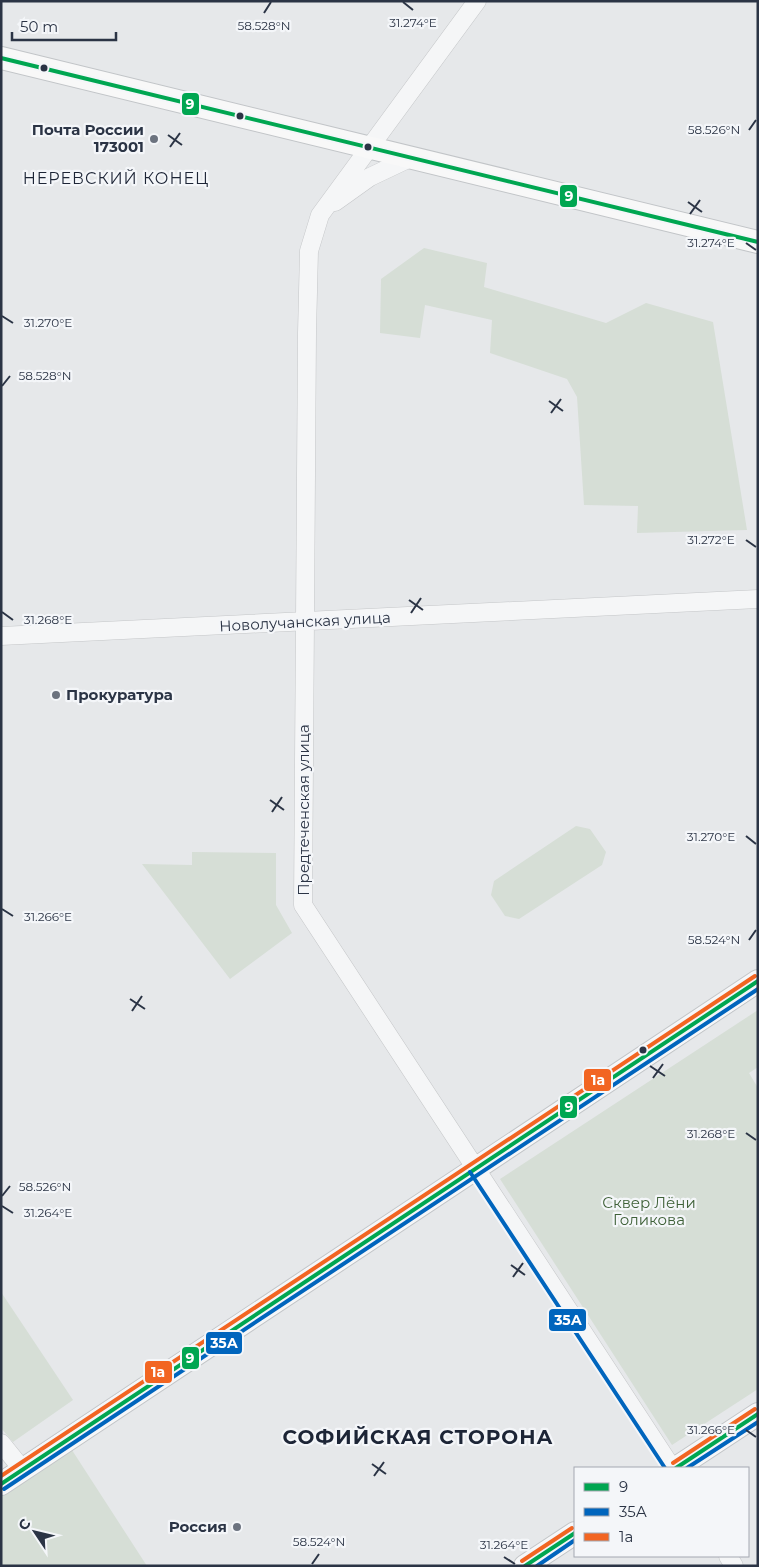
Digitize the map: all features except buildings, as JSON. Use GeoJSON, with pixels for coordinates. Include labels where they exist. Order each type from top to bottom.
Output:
{"type":"FeatureCollection","features":[{"type":"Feature","properties":{"kind":"main road"},"geometry":{"type":"LineString","coordinates":[[1,58],[758,242]]}},
{"type":"Feature","properties":{"kind":"main road"},"geometry":{"type":"LineString","coordinates":[[1,1484],[758,981]]}},
{"type":"Feature","properties":{"kind":"main road"},"geometry":{"type":"LineString","coordinates":[[678,1467],[758,1414]]}},
{"type":"Feature","properties":{"kind":"main road"},"geometry":{"type":"LineString","coordinates":[[526,1566],[574,1535]]}},
{"type":"Feature","properties":{"kind":"street","name":"Предтеченская улица"},"geometry":{"type":"LineString","coordinates":[[477,1],[320,215],[309,251],[303,905],[671,1467]]}},
{"type":"Feature","properties":{"kind":"street"},"geometry":{"type":"LineString","coordinates":[[320,215],[370,177],[410,158]]}},
{"type":"Feature","properties":{"kind":"street","name":"Новолучанская улица"},"geometry":{"type":"LineString","coordinates":[[1,636],[758,599]]}},
{"type":"Feature","properties":{"kind":"street"},"geometry":{"type":"LineString","coordinates":[[1,1443],[22,1469]]}},
{"type":"Feature","properties":{"kind":"green space"},"geometry":{"type":"Polygon","coordinates":[[[424,248],[487,263],[484,287],[606,323],[646,303],[713,322],[747,530],[637,533],[638,506],[584,505],[577,397],[567,379],[490,353],[492,320],[425,305],[420,338],[380,333],[381,279],[424,248]]]}},
{"type":"Feature","properties":{"kind":"green space"},"geometry":{"type":"Polygon","coordinates":[[[576,826],[590,829],[606,852],[602,865],[519,919],[505,916],[491,895],[494,881],[576,826]]]}},
{"type":"Feature","properties":{"kind":"green space"},"geometry":{"type":"Polygon","coordinates":[[[192,852],[276,853],[276,905],[292,933],[230,979],[142,864],[192,865],[192,852]]]}},
{"type":"Feature","properties":{"kind":"green space","name":"Сквер Лёни Голикова"},"geometry":{"type":"Polygon","coordinates":[[[758,1010],[758,1067],[749,1073],[758,1088],[758,1389],[672,1445],[500,1179],[758,1010]]]}},
{"type":"Feature","properties":{"kind":"green space"},"geometry":{"type":"Polygon","coordinates":[[[1,1292],[73,1400],[13,1442],[1,1428],[1,1292]]]}},
{"type":"Feature","properties":{"kind":"green space"},"geometry":{"type":"Polygon","coordinates":[[[70,1447],[147,1566],[1,1566],[1,1494],[70,1447]]]}},
{"type":"Feature","properties":{"kind":"transit line","name":"9"},"geometry":{"type":"LineString","coordinates":[[1,58],[758,242]]}},
{"type":"Feature","properties":{"kind":"transit line","name":"1a"},"geometry":{"type":"LineString","coordinates":[[1,1476],[755,976]]}},
{"type":"Feature","properties":{"kind":"transit line","name":"9"},"geometry":{"type":"LineString","coordinates":[[1,1484],[758,981]]}},
{"type":"Feature","properties":{"kind":"transit line","name":"35А"},"geometry":{"type":"LineString","coordinates":[[4,1489],[758,989]]}},
{"type":"Feature","properties":{"kind":"transit line","name":"35А"},"geometry":{"type":"LineString","coordinates":[[470,1172],[664,1467]]}},
{"type":"Feature","properties":{"kind":"transit line","name":"1a"},"geometry":{"type":"LineString","coordinates":[[673,1463],[755,1409]]}},
{"type":"Feature","properties":{"kind":"transit line","name":"9"},"geometry":{"type":"LineString","coordinates":[[678,1467],[758,1414]]}},
{"type":"Feature","properties":{"kind":"transit line","name":"35А"},"geometry":{"type":"LineString","coordinates":[[689,1467],[758,1422]]}},
{"type":"Feature","properties":{"kind":"transit line","name":"1a"},"geometry":{"type":"LineString","coordinates":[[522,1561],[572,1528]]}},
{"type":"Feature","properties":{"kind":"transit line","name":"9"},"geometry":{"type":"LineString","coordinates":[[525,1566],[574,1534]]}},
{"type":"Feature","properties":{"kind":"transit line","name":"35А"},"geometry":{"type":"LineString","coordinates":[[537,1566],[574,1541]]}},
{"type":"Feature","properties":{"kind":"place","name":"Почта России 173001"},"geometry":{"type":"Point","coordinates":[154,139]}},
{"type":"Feature","properties":{"kind":"place","name":"Прокуратура"},"geometry":{"type":"Point","coordinates":[56,695]}},
{"type":"Feature","properties":{"kind":"place","name":"Россия"},"geometry":{"type":"Point","coordinates":[237,1527]}},
{"type":"Feature","properties":{"kind":"district","name":"НЕРЕВСКИЙ КОНЕЦ"},"geometry":{"type":"Point","coordinates":[116,178]}},
{"type":"Feature","properties":{"kind":"district","name":"СОФИЙСКАЯ СТОРОНА"},"geometry":{"type":"Point","coordinates":[418,1437]}}]}
